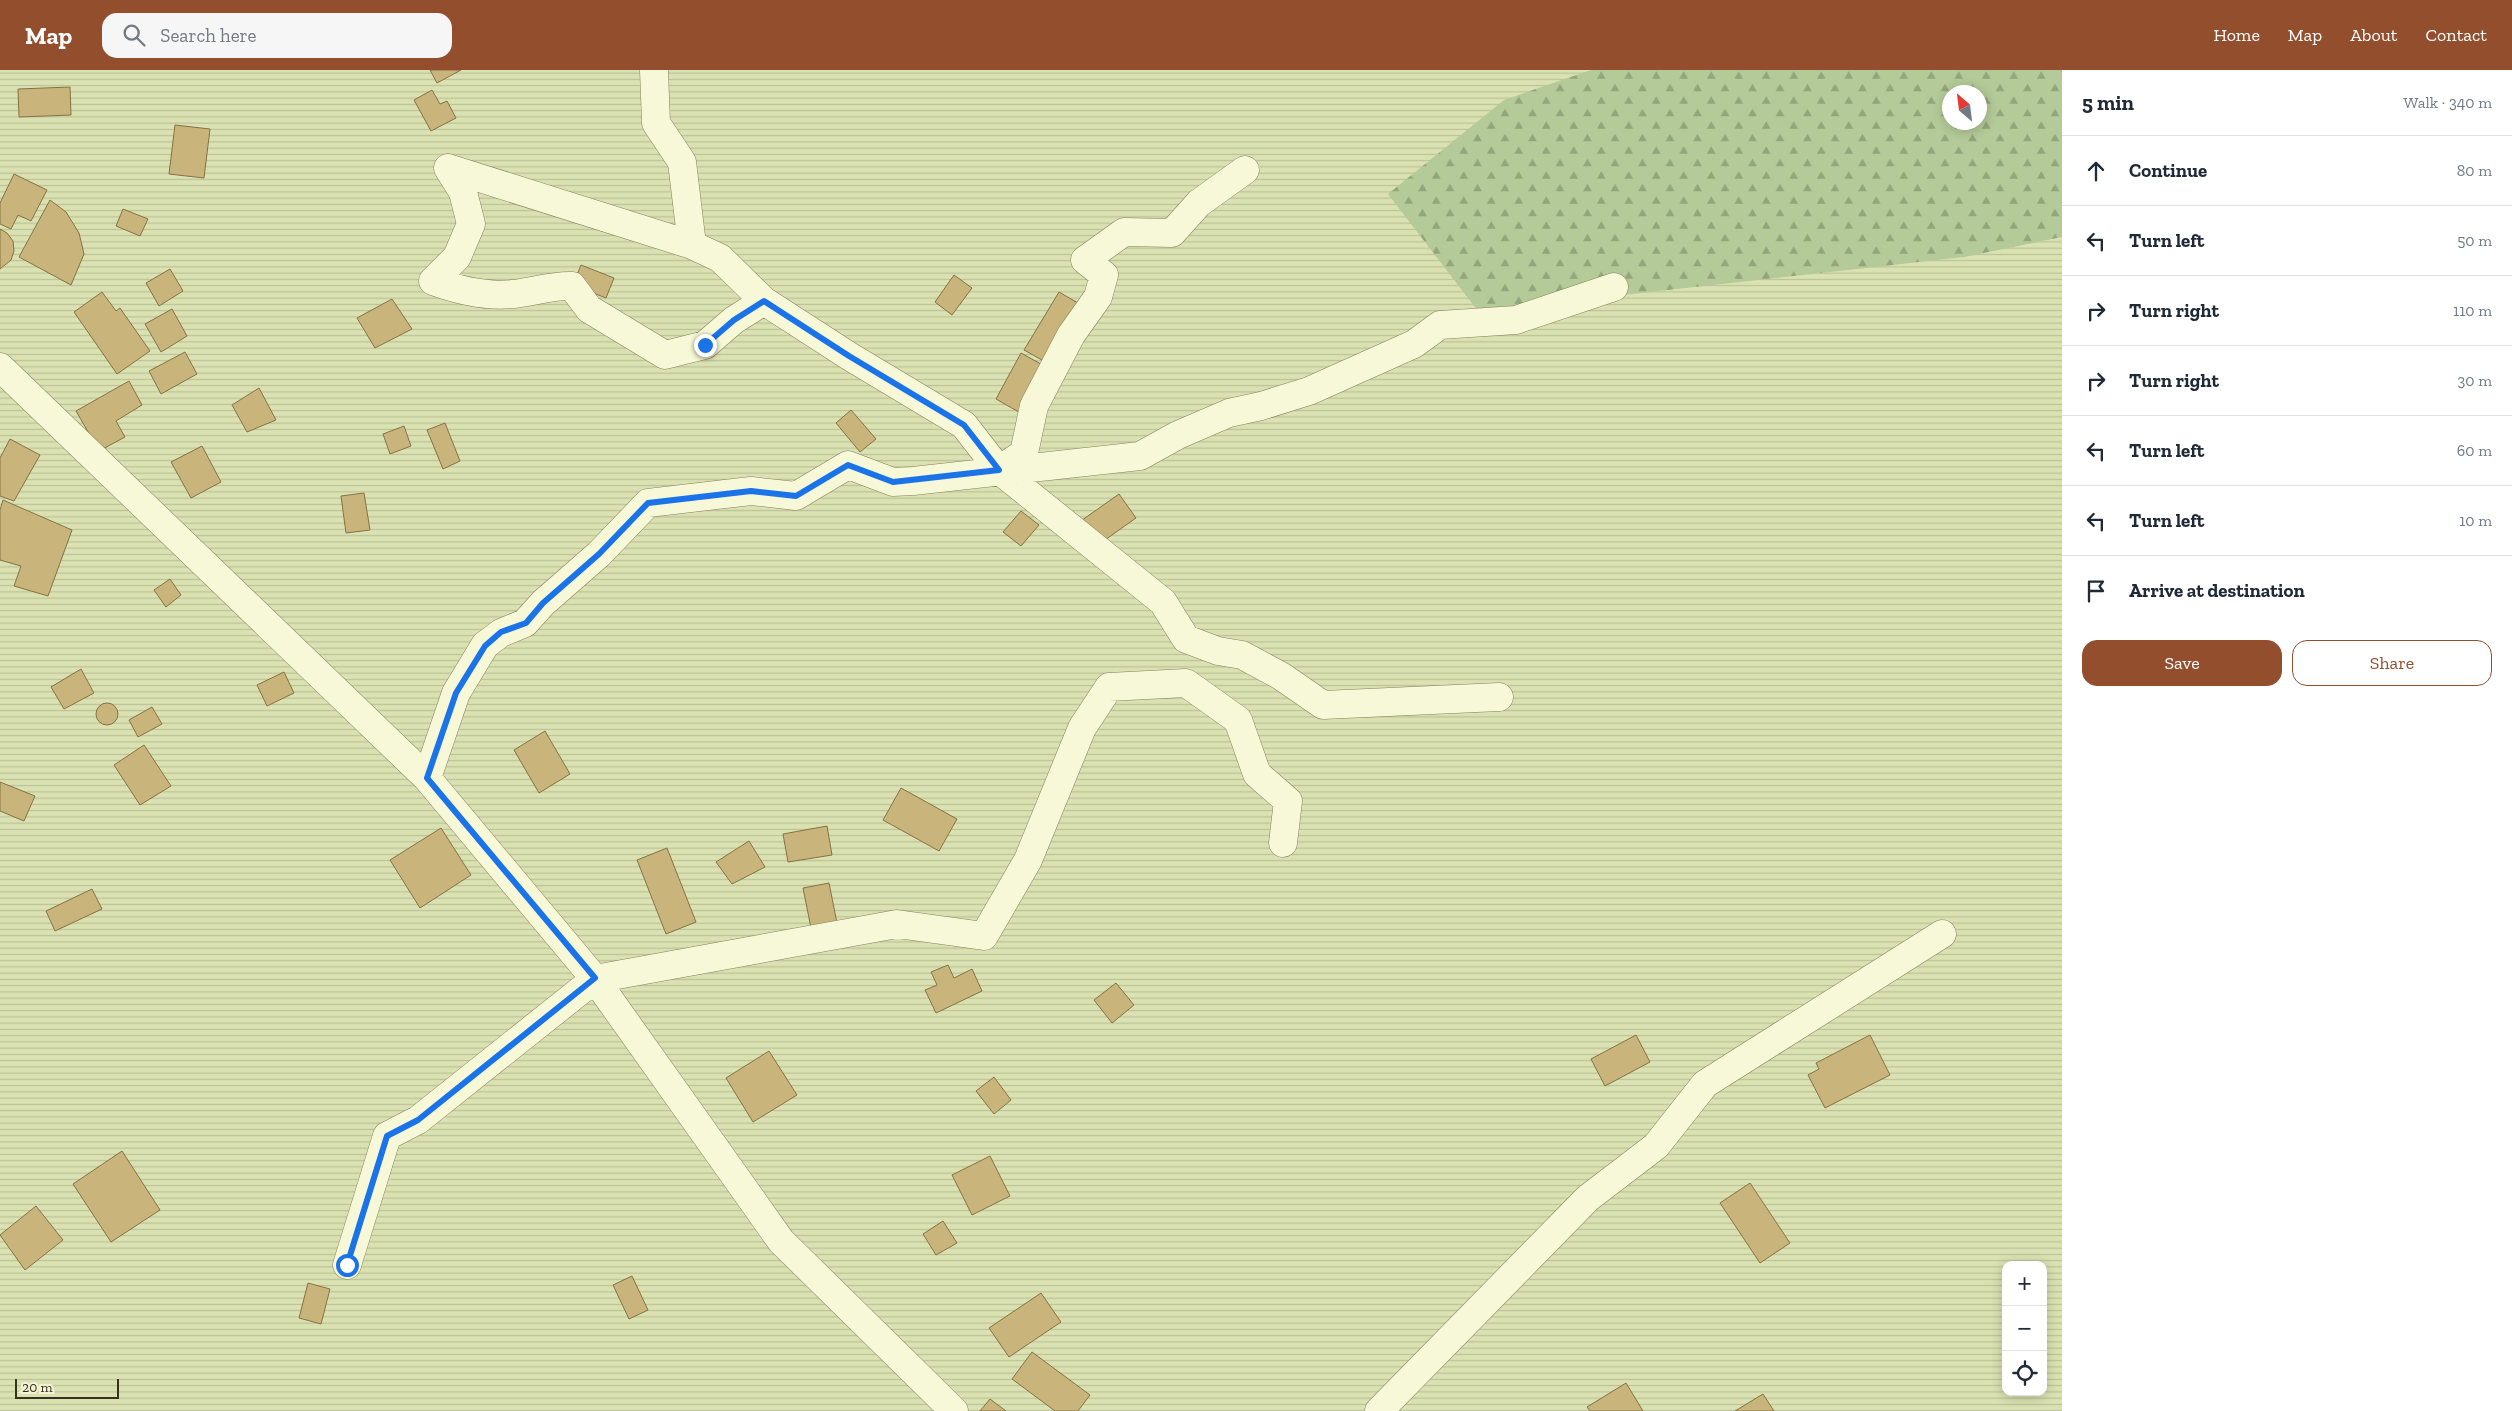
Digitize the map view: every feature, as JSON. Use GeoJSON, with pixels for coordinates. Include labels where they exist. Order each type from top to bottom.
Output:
{"type":"FeatureCollection","features":[{"type":"Feature","properties":{"kind":"street"},"geometry":{"type":"LineString","coordinates":[[654,70],[656,123],[682,162],[692,245]]}},
{"type":"Feature","properties":{"kind":"street"},"geometry":{"type":"LineString","coordinates":[[764,301],[734,320],[705,345],[665,355],[589,308],[572,286],[558,285],[512,294],[462,292],[433,281],[456,257],[471,224],[462,192],[448,168],[692,245],[720,258],[764,301],[849,356],[964,425],[999,470],[1163,602],[1186,639],[1218,652],[1242,655],[1281,676],[1323,705],[1500,697]]}},
{"type":"Feature","properties":{"kind":"street"},"geometry":{"type":"LineString","coordinates":[[999,470],[1024,453],[1034,406],[1071,335],[1098,297],[1104,275],[1084,260],[1124,232],[1172,233],[1199,204],[1246,170]]}},
{"type":"Feature","properties":{"kind":"street"},"geometry":{"type":"LineString","coordinates":[[427,778],[456,693],[485,646],[501,632],[526,623],[543,603],[599,554],[648,503],[751,491],[796,496],[848,465],[893,482],[999,470],[1066,466],[1140,456],[1178,435],[1229,413],[1261,406],[1309,391],[1414,344],[1440,325],[1516,320],[1614,287]]}},
{"type":"Feature","properties":{"kind":"street"},"geometry":{"type":"LineString","coordinates":[[0,367],[427,778],[595,978],[781,1241],[954,1411]]}},
{"type":"Feature","properties":{"kind":"street"},"geometry":{"type":"LineString","coordinates":[[347,1265],[387,1136],[418,1120],[595,978],[897,924],[984,936],[1028,860],[1082,728],[1109,686],[1186,683],[1238,720],[1257,774],[1288,801],[1283,843]]}},
{"type":"Feature","properties":{"kind":"street"},"geometry":{"type":"LineString","coordinates":[[1379,1411],[1588,1198],[1656,1146],[1706,1084],[1942,934]]}},
{"type":"Feature","properties":{"kind":"green space"},"geometry":{"type":"Polygon","coordinates":[[[0,70],[2062,70],[2062,1411],[0,1411],[0,70]]]}},
{"type":"Feature","properties":{"kind":"green space"},"geometry":{"type":"Polygon","coordinates":[[[1591,70],[2062,70],[2062,237],[1964,257],[1478,311],[1388,194],[1504,100],[1591,70]]]}},
{"type":"Feature","properties":{"kind":"building"},"geometry":{"type":"Polygon","coordinates":[[[430,70],[461,70],[437,83],[430,70]]]}},
{"type":"Feature","properties":{"kind":"building"},"geometry":{"type":"Polygon","coordinates":[[[70,87],[71,115],[19,117],[18,89],[70,87]]]}},
{"type":"Feature","properties":{"kind":"building"},"geometry":{"type":"Polygon","coordinates":[[[432,90],[440,104],[447,101],[456,118],[431,131],[414,100],[432,90]]]}},
{"type":"Feature","properties":{"kind":"building"},"geometry":{"type":"Polygon","coordinates":[[[175,125],[210,129],[204,178],[169,174],[175,125]]]}},
{"type":"Feature","properties":{"kind":"building"},"geometry":{"type":"Polygon","coordinates":[[[14,174],[47,190],[31,221],[18,215],[11,229],[0,224],[0,203],[14,174]]]}},
{"type":"Feature","properties":{"kind":"building"},"geometry":{"type":"Polygon","coordinates":[[[50,200],[66,212],[79,233],[84,254],[71,285],[19,257],[50,200]]]}},
{"type":"Feature","properties":{"kind":"building"},"geometry":{"type":"Polygon","coordinates":[[[123,209],[148,219],[140,236],[116,226],[123,209]]]}},
{"type":"Feature","properties":{"kind":"building"},"geometry":{"type":"Polygon","coordinates":[[[0,229],[7,233],[13,241],[14,251],[11,260],[0,269],[0,229]]]}},
{"type":"Feature","properties":{"kind":"building"},"geometry":{"type":"Polygon","coordinates":[[[581,265],[614,278],[606,298],[573,285],[581,265]]]}},
{"type":"Feature","properties":{"kind":"building"},"geometry":{"type":"Polygon","coordinates":[[[170,269],[183,291],[159,306],[146,283],[170,269]]]}},
{"type":"Feature","properties":{"kind":"building"},"geometry":{"type":"Polygon","coordinates":[[[954,275],[972,288],[952,315],[935,302],[954,275]]]}},
{"type":"Feature","properties":{"kind":"building"},"geometry":{"type":"Polygon","coordinates":[[[102,292],[116,311],[120,308],[150,351],[117,374],[74,312],[102,292]]]}},
{"type":"Feature","properties":{"kind":"building"},"geometry":{"type":"Polygon","coordinates":[[[1059,292],[1085,307],[1051,365],[1024,350],[1059,292]]]}},
{"type":"Feature","properties":{"kind":"building"},"geometry":{"type":"Polygon","coordinates":[[[392,299],[412,329],[375,348],[357,318],[392,299]]]}},
{"type":"Feature","properties":{"kind":"building"},"geometry":{"type":"Polygon","coordinates":[[[172,309],[187,336],[161,352],[145,324],[172,309]]]}},
{"type":"Feature","properties":{"kind":"building"},"geometry":{"type":"Polygon","coordinates":[[[185,352],[197,374],[161,394],[149,371],[185,352]]]}},
{"type":"Feature","properties":{"kind":"building"},"geometry":{"type":"Polygon","coordinates":[[[1021,353],[1050,369],[1024,415],[996,399],[1021,353]]]}},
{"type":"Feature","properties":{"kind":"building"},"geometry":{"type":"Polygon","coordinates":[[[129,381],[142,405],[116,421],[125,437],[99,451],[76,411],[129,381]]]}},
{"type":"Feature","properties":{"kind":"building"},"geometry":{"type":"Polygon","coordinates":[[[259,388],[276,420],[247,432],[232,405],[259,388]]]}},
{"type":"Feature","properties":{"kind":"building"},"geometry":{"type":"Polygon","coordinates":[[[851,410],[876,439],[860,452],[836,423],[851,410]]]}},
{"type":"Feature","properties":{"kind":"building"},"geometry":{"type":"Polygon","coordinates":[[[445,423],[460,461],[443,469],[427,430],[445,423]]]}},
{"type":"Feature","properties":{"kind":"building"},"geometry":{"type":"Polygon","coordinates":[[[404,426],[411,446],[390,454],[383,434],[404,426]]]}},
{"type":"Feature","properties":{"kind":"building"},"geometry":{"type":"Polygon","coordinates":[[[10,439],[40,455],[14,501],[0,496],[0,458],[10,439]]]}},
{"type":"Feature","properties":{"kind":"building"},"geometry":{"type":"Polygon","coordinates":[[[202,446],[221,482],[191,498],[171,462],[202,446]]]}},
{"type":"Feature","properties":{"kind":"building"},"geometry":{"type":"Polygon","coordinates":[[[364,493],[370,530],[346,533],[341,496],[364,493]]]}},
{"type":"Feature","properties":{"kind":"building"},"geometry":{"type":"Polygon","coordinates":[[[1119,494],[1136,518],[1095,547],[1078,523],[1119,494]]]}},
{"type":"Feature","properties":{"kind":"building"},"geometry":{"type":"Polygon","coordinates":[[[3,500],[72,530],[48,596],[14,586],[21,566],[0,560],[0,510],[3,500]]]}},
{"type":"Feature","properties":{"kind":"building"},"geometry":{"type":"Polygon","coordinates":[[[1021,511],[1039,525],[1021,546],[1003,532],[1021,511]]]}},
{"type":"Feature","properties":{"kind":"building"},"geometry":{"type":"Polygon","coordinates":[[[170,579],[181,595],[166,607],[154,590],[170,579]]]}},
{"type":"Feature","properties":{"kind":"building"},"geometry":{"type":"Polygon","coordinates":[[[81,669],[94,693],[64,709],[51,687],[81,669]]]}},
{"type":"Feature","properties":{"kind":"building"},"geometry":{"type":"Polygon","coordinates":[[[284,672],[294,693],[267,706],[257,685],[284,672]]]}},
{"type":"Feature","properties":{"kind":"building"},"geometry":{"type":"Polygon","coordinates":[[[107,703],[115,706],[118,714],[115,722],[107,725],[99,722],[96,714],[99,706],[107,703]]]}},
{"type":"Feature","properties":{"kind":"building"},"geometry":{"type":"Polygon","coordinates":[[[152,707],[162,724],[138,737],[129,720],[152,707]]]}},
{"type":"Feature","properties":{"kind":"building"},"geometry":{"type":"Polygon","coordinates":[[[545,731],[570,774],[539,793],[514,750],[545,731]]]}},
{"type":"Feature","properties":{"kind":"building"},"geometry":{"type":"Polygon","coordinates":[[[144,745],[171,786],[140,805],[114,765],[144,745]]]}},
{"type":"Feature","properties":{"kind":"building"},"geometry":{"type":"Polygon","coordinates":[[[0,782],[35,796],[24,821],[0,811],[0,782]]]}},
{"type":"Feature","properties":{"kind":"building"},"geometry":{"type":"Polygon","coordinates":[[[901,788],[957,819],[939,851],[883,820],[901,788]]]}},
{"type":"Feature","properties":{"kind":"building"},"geometry":{"type":"Polygon","coordinates":[[[827,826],[832,855],[788,862],[783,834],[827,826]]]}},
{"type":"Feature","properties":{"kind":"building"},"geometry":{"type":"Polygon","coordinates":[[[441,828],[471,875],[420,908],[390,860],[441,828]]]}},
{"type":"Feature","properties":{"kind":"building"},"geometry":{"type":"Polygon","coordinates":[[[749,841],[765,867],[732,884],[716,862],[749,841]]]}},
{"type":"Feature","properties":{"kind":"building"},"geometry":{"type":"Polygon","coordinates":[[[667,848],[696,922],[666,934],[637,860],[667,848]]]}},
{"type":"Feature","properties":{"kind":"building"},"geometry":{"type":"Polygon","coordinates":[[[829,883],[837,923],[811,928],[803,888],[829,883]]]}},
{"type":"Feature","properties":{"kind":"building"},"geometry":{"type":"Polygon","coordinates":[[[92,889],[102,909],[55,931],[46,911],[92,889]]]}},
{"type":"Feature","properties":{"kind":"building"},"geometry":{"type":"Polygon","coordinates":[[[948,965],[954,978],[972,969],[982,991],[936,1013],[925,990],[937,985],[931,972],[948,965]]]}},
{"type":"Feature","properties":{"kind":"building"},"geometry":{"type":"Polygon","coordinates":[[[1116,983],[1134,1005],[1112,1023],[1094,1000],[1116,983]]]}},
{"type":"Feature","properties":{"kind":"building"},"geometry":{"type":"Polygon","coordinates":[[[1636,1035],[1650,1062],[1605,1086],[1591,1059],[1636,1035]]]}},
{"type":"Feature","properties":{"kind":"building"},"geometry":{"type":"Polygon","coordinates":[[[1870,1035],[1890,1075],[1825,1108],[1808,1075],[1819,1069],[1816,1063],[1870,1035]]]}},
{"type":"Feature","properties":{"kind":"building"},"geometry":{"type":"Polygon","coordinates":[[[769,1051],[797,1095],[753,1122],[726,1078],[769,1051]]]}},
{"type":"Feature","properties":{"kind":"building"},"geometry":{"type":"Polygon","coordinates":[[[994,1077],[1011,1100],[994,1114],[976,1091],[994,1077]]]}},
{"type":"Feature","properties":{"kind":"building"},"geometry":{"type":"Polygon","coordinates":[[[122,1151],[160,1210],[111,1242],[73,1184],[122,1151]]]}},
{"type":"Feature","properties":{"kind":"building"},"geometry":{"type":"Polygon","coordinates":[[[990,1156],[1010,1196],[972,1215],[952,1175],[990,1156]]]}},
{"type":"Feature","properties":{"kind":"building"},"geometry":{"type":"Polygon","coordinates":[[[1750,1183],[1790,1243],[1760,1263],[1720,1203],[1750,1183]]]}},
{"type":"Feature","properties":{"kind":"building"},"geometry":{"type":"Polygon","coordinates":[[[36,1206],[63,1240],[25,1270],[0,1235],[36,1206]]]}},
{"type":"Feature","properties":{"kind":"building"},"geometry":{"type":"Polygon","coordinates":[[[943,1221],[957,1243],[936,1255],[923,1234],[943,1221]]]}},
{"type":"Feature","properties":{"kind":"building"},"geometry":{"type":"Polygon","coordinates":[[[632,1276],[648,1310],[629,1319],[613,1285],[632,1276]]]}},
{"type":"Feature","properties":{"kind":"building"},"geometry":{"type":"Polygon","coordinates":[[[308,1283],[330,1289],[321,1324],[299,1318],[308,1283]]]}},
{"type":"Feature","properties":{"kind":"building"},"geometry":{"type":"Polygon","coordinates":[[[1041,1293],[1061,1322],[1009,1357],[989,1328],[1041,1293]]]}},
{"type":"Feature","properties":{"kind":"building"},"geometry":{"type":"Polygon","coordinates":[[[1032,1352],[1090,1395],[1078,1411],[1055,1411],[1012,1379],[1032,1352]]]}},
{"type":"Feature","properties":{"kind":"building"},"geometry":{"type":"Polygon","coordinates":[[[1626,1383],[1643,1411],[1590,1411],[1587,1407],[1626,1383]]]}},
{"type":"Feature","properties":{"kind":"building"},"geometry":{"type":"Polygon","coordinates":[[[1763,1394],[1774,1411],[1735,1411],[1763,1394]]]}},
{"type":"Feature","properties":{"kind":"building"},"geometry":{"type":"Polygon","coordinates":[[[990,1399],[1006,1411],[980,1411],[990,1399]]]}},
{"type":"Feature","properties":{"kind":"route"},"geometry":{"type":"LineString","coordinates":[[347,1265],[387,1136],[418,1120],[595,978],[427,778],[456,693],[485,646],[501,632],[526,623],[543,603],[599,554],[648,503],[751,491],[796,496],[848,465],[893,482],[999,470],[964,425],[849,356],[764,301],[734,320],[705,345]]}}]}
